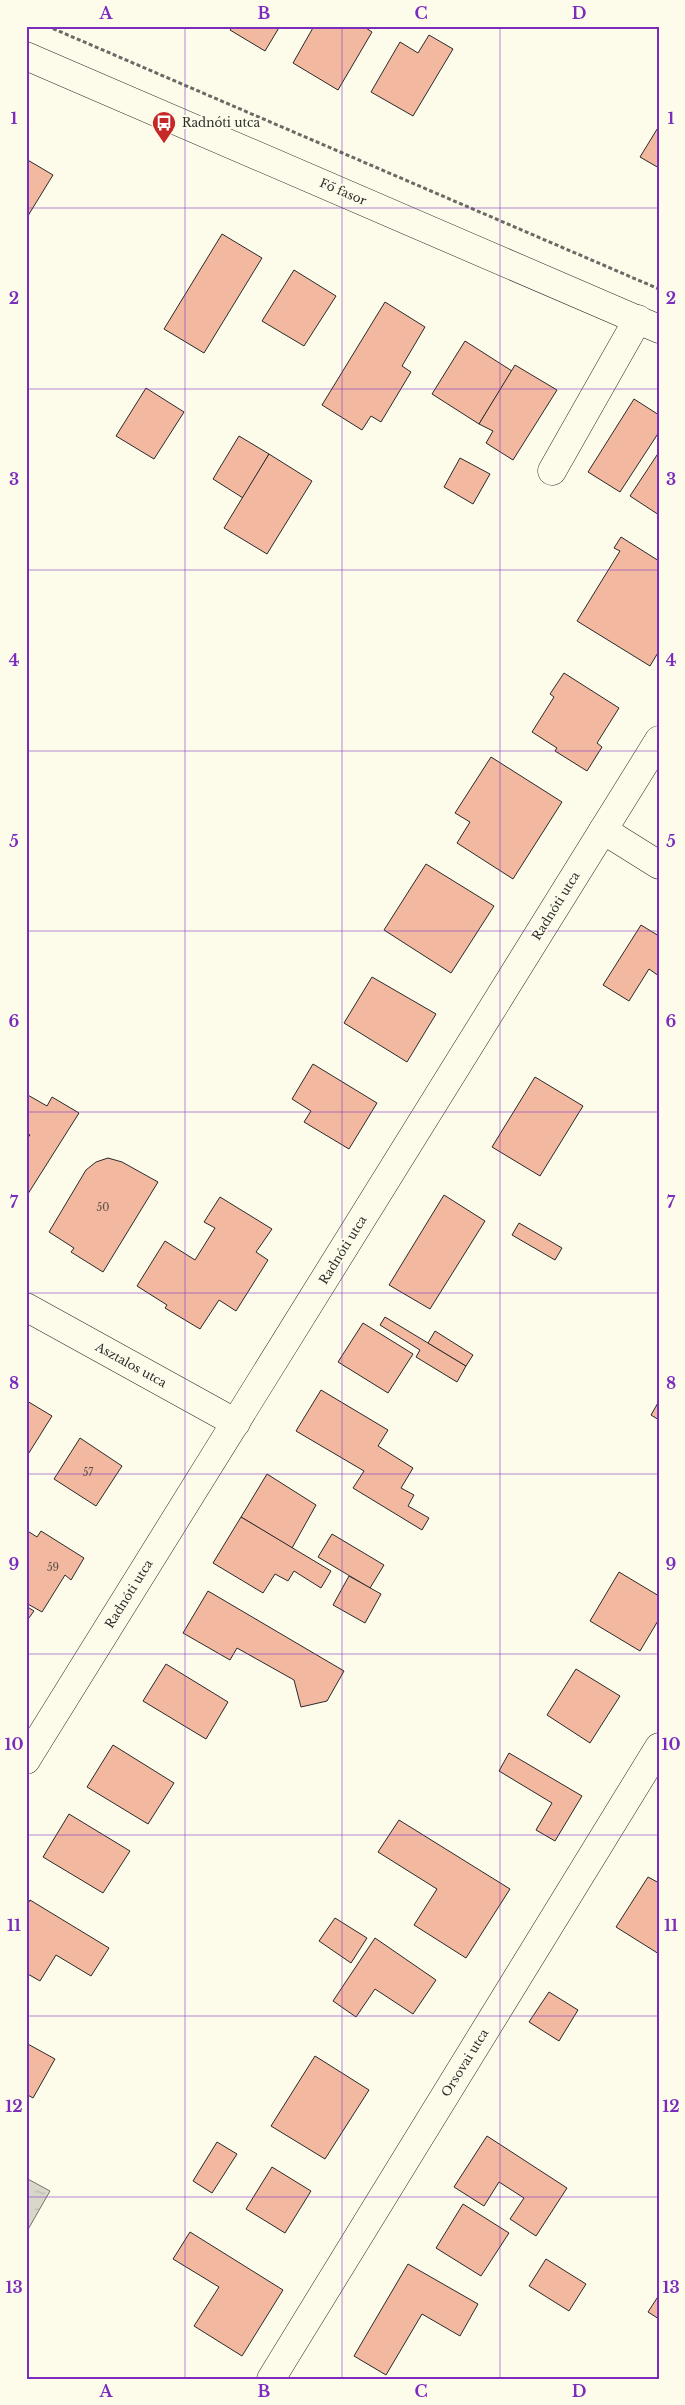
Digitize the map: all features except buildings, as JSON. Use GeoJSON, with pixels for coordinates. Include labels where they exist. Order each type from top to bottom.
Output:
{"type":"FeatureCollection","features":[{"type":"Feature","properties":{"kind":"street","name":"Fő fasor"},"geometry":{"type":"LineString","coordinates":[[26,56],[648,324]]}},
{"type":"Feature","properties":{"kind":"street"},"geometry":{"type":"LineString","coordinates":[[552,472],[648,324]]}},
{"type":"Feature","properties":{"kind":"street","name":"Radnóti utca"},"geometry":{"type":"LineString","coordinates":[[26,1760],[659,740]]}},
{"type":"Feature","properties":{"kind":"street"},"geometry":{"type":"LineString","coordinates":[[603,830],[659,865]]}},
{"type":"Feature","properties":{"kind":"street","name":"Asztalos utca"},"geometry":{"type":"LineString","coordinates":[[26,1307],[236,1423]]}},
{"type":"Feature","properties":{"kind":"street","name":"Orsovai utca"},"geometry":{"type":"LineString","coordinates":[[272,2379],[659,1748]]}},
{"type":"Feature","properties":{"kind":"path"},"geometry":{"type":"LineString","coordinates":[[47,26],[659,289]]}},
{"type":"Feature","properties":{"kind":"water"},"geometry":{"type":"Polygon","coordinates":[[[26,2178],[50,2191],[26,2233],[26,2178]]]}},
{"type":"Feature","properties":{"kind":"place","name":"Radnóti utca"},"geometry":{"type":"Point","coordinates":[164,144]}}]}
